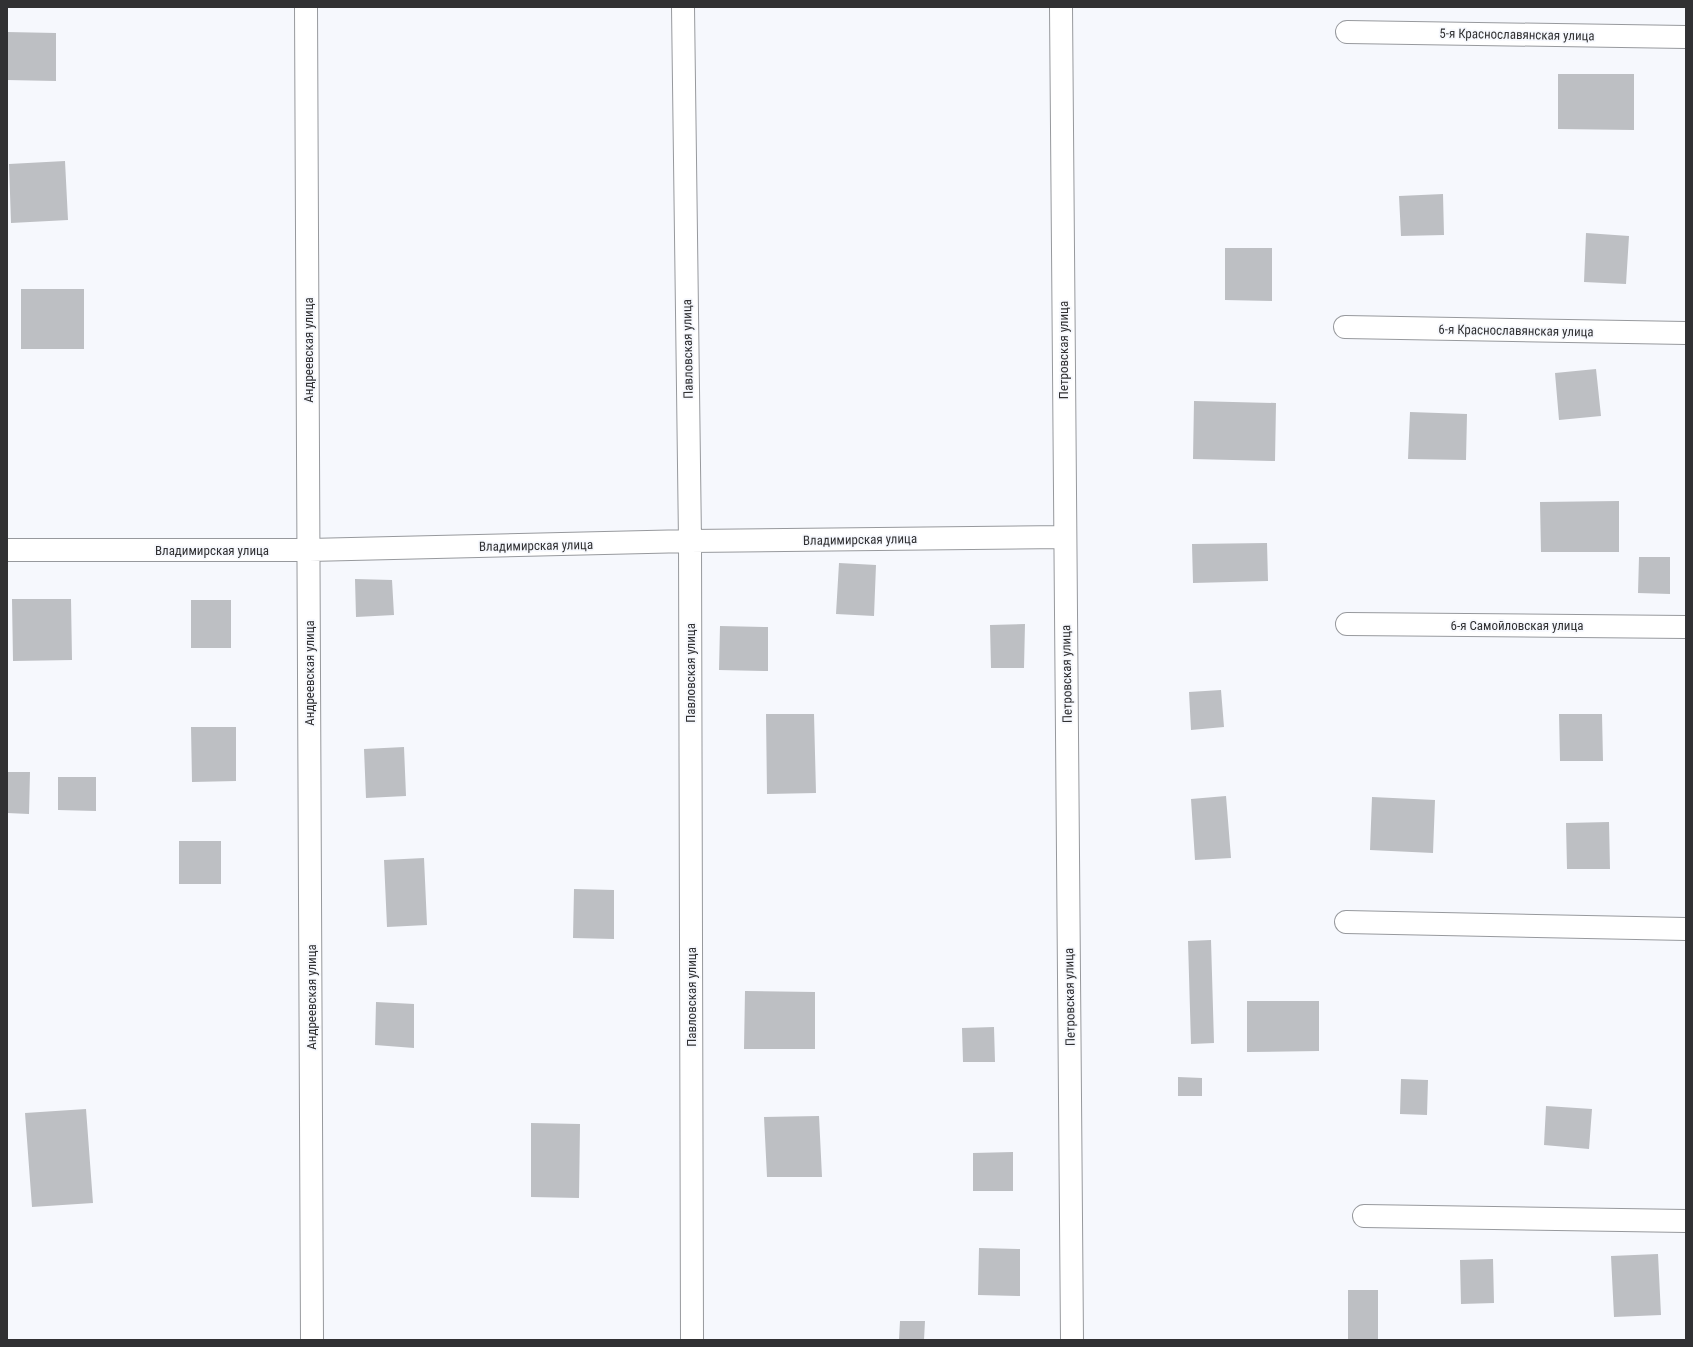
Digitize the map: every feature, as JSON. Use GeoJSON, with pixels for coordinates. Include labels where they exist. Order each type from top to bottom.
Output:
{"type":"FeatureCollection","features":[{"type":"Feature","properties":{"kind":"street","name":"Андреевская улица"},"geometry":{"type":"LineString","coordinates":[[306,7],[312,1340]]}},
{"type":"Feature","properties":{"kind":"street","name":"Павловская улица"},"geometry":{"type":"LineString","coordinates":[[683,7],[690,541],[692,1340]]}},
{"type":"Feature","properties":{"kind":"street","name":"Петровская улица"},"geometry":{"type":"LineString","coordinates":[[1061,7],[1072,1340]]}},
{"type":"Feature","properties":{"kind":"street","name":"5-я Краснославянская улица"},"geometry":{"type":"LineString","coordinates":[[1347,32],[1686,37]]}},
{"type":"Feature","properties":{"kind":"street","name":"6-я Краснославянская улица"},"geometry":{"type":"LineString","coordinates":[[1346,327],[1686,333]]}},
{"type":"Feature","properties":{"kind":"street","name":"Владимирская улица"},"geometry":{"type":"LineString","coordinates":[[7,550],[309,550],[690,541],[1065,537]]}},
{"type":"Feature","properties":{"kind":"street","name":"6-я Самойловская улица"},"geometry":{"type":"LineString","coordinates":[[1347,624],[1686,627]]}},
{"type":"Feature","properties":{"kind":"street"},"geometry":{"type":"LineString","coordinates":[[1346,922],[1686,929]]}},
{"type":"Feature","properties":{"kind":"street"},"geometry":{"type":"LineString","coordinates":[[1364,1216],[1686,1221]]}},
{"type":"Feature","properties":{"kind":"building"},"geometry":{"type":"Polygon","coordinates":[[[7,32],[56,33],[56,81],[7,80],[7,32]]]}},
{"type":"Feature","properties":{"kind":"building"},"geometry":{"type":"Polygon","coordinates":[[[1558,74],[1634,74],[1634,130],[1558,129],[1558,74]]]}},
{"type":"Feature","properties":{"kind":"building"},"geometry":{"type":"Polygon","coordinates":[[[65,161],[68,220],[11,223],[9,164],[65,161]]]}},
{"type":"Feature","properties":{"kind":"building"},"geometry":{"type":"Polygon","coordinates":[[[1443,194],[1444,235],[1401,236],[1399,196],[1443,194]]]}},
{"type":"Feature","properties":{"kind":"building"},"geometry":{"type":"Polygon","coordinates":[[[1586,233],[1629,236],[1626,284],[1584,282],[1586,233]]]}},
{"type":"Feature","properties":{"kind":"building"},"geometry":{"type":"Polygon","coordinates":[[[1225,248],[1272,248],[1272,301],[1225,300],[1225,248]]]}},
{"type":"Feature","properties":{"kind":"building"},"geometry":{"type":"Polygon","coordinates":[[[21,289],[84,289],[84,349],[21,349],[21,289]]]}},
{"type":"Feature","properties":{"kind":"building"},"geometry":{"type":"Polygon","coordinates":[[[1596,369],[1601,416],[1559,420],[1555,373],[1596,369]]]}},
{"type":"Feature","properties":{"kind":"building"},"geometry":{"type":"Polygon","coordinates":[[[1194,401],[1276,403],[1275,461],[1193,459],[1194,401]]]}},
{"type":"Feature","properties":{"kind":"building"},"geometry":{"type":"Polygon","coordinates":[[[1410,412],[1467,414],[1466,460],[1408,459],[1410,412]]]}},
{"type":"Feature","properties":{"kind":"building"},"geometry":{"type":"Polygon","coordinates":[[[1619,501],[1619,552],[1541,552],[1540,502],[1619,501]]]}},
{"type":"Feature","properties":{"kind":"building"},"geometry":{"type":"Polygon","coordinates":[[[1267,543],[1268,581],[1193,583],[1192,544],[1267,543]]]}},
{"type":"Feature","properties":{"kind":"building"},"geometry":{"type":"Polygon","coordinates":[[[1639,557],[1670,557],[1670,594],[1638,593],[1639,557]]]}},
{"type":"Feature","properties":{"kind":"building"},"geometry":{"type":"Polygon","coordinates":[[[839,563],[876,565],[874,616],[836,614],[839,563]]]}},
{"type":"Feature","properties":{"kind":"building"},"geometry":{"type":"Polygon","coordinates":[[[355,579],[392,580],[394,615],[356,617],[355,579]]]}},
{"type":"Feature","properties":{"kind":"building"},"geometry":{"type":"Polygon","coordinates":[[[12,599],[71,599],[72,660],[13,661],[12,599]]]}},
{"type":"Feature","properties":{"kind":"building"},"geometry":{"type":"Polygon","coordinates":[[[191,600],[231,600],[231,648],[191,648],[191,600]]]}},
{"type":"Feature","properties":{"kind":"building"},"geometry":{"type":"Polygon","coordinates":[[[1025,624],[1024,668],[991,668],[990,625],[1025,624]]]}},
{"type":"Feature","properties":{"kind":"building"},"geometry":{"type":"Polygon","coordinates":[[[720,626],[768,627],[768,671],[719,670],[720,626]]]}},
{"type":"Feature","properties":{"kind":"building"},"geometry":{"type":"Polygon","coordinates":[[[1221,690],[1224,727],[1191,730],[1189,692],[1221,690]]]}},
{"type":"Feature","properties":{"kind":"building"},"geometry":{"type":"Polygon","coordinates":[[[766,714],[814,714],[816,793],[767,794],[766,714]]]}},
{"type":"Feature","properties":{"kind":"building"},"geometry":{"type":"Polygon","coordinates":[[[1559,714],[1602,714],[1603,761],[1560,761],[1559,714]]]}},
{"type":"Feature","properties":{"kind":"building"},"geometry":{"type":"Polygon","coordinates":[[[191,727],[236,727],[236,781],[192,782],[191,727]]]}},
{"type":"Feature","properties":{"kind":"building"},"geometry":{"type":"Polygon","coordinates":[[[404,747],[406,796],[366,798],[364,749],[404,747]]]}},
{"type":"Feature","properties":{"kind":"building"},"geometry":{"type":"Polygon","coordinates":[[[7,772],[30,772],[29,814],[7,813],[7,772]]]}},
{"type":"Feature","properties":{"kind":"building"},"geometry":{"type":"Polygon","coordinates":[[[58,777],[96,777],[96,811],[58,810],[58,777]]]}},
{"type":"Feature","properties":{"kind":"building"},"geometry":{"type":"Polygon","coordinates":[[[1226,796],[1231,858],[1195,860],[1191,799],[1226,796]]]}},
{"type":"Feature","properties":{"kind":"building"},"geometry":{"type":"Polygon","coordinates":[[[1372,797],[1435,800],[1433,853],[1370,850],[1372,797]]]}},
{"type":"Feature","properties":{"kind":"building"},"geometry":{"type":"Polygon","coordinates":[[[1609,822],[1610,869],[1567,869],[1566,823],[1609,822]]]}},
{"type":"Feature","properties":{"kind":"building"},"geometry":{"type":"Polygon","coordinates":[[[179,841],[221,841],[221,884],[179,884],[179,841]]]}},
{"type":"Feature","properties":{"kind":"building"},"geometry":{"type":"Polygon","coordinates":[[[424,858],[427,925],[387,927],[384,860],[424,858]]]}},
{"type":"Feature","properties":{"kind":"building"},"geometry":{"type":"Polygon","coordinates":[[[574,889],[614,890],[614,939],[573,938],[574,889]]]}},
{"type":"Feature","properties":{"kind":"building"},"geometry":{"type":"Polygon","coordinates":[[[1211,940],[1214,1043],[1191,1044],[1188,941],[1211,940]]]}},
{"type":"Feature","properties":{"kind":"building"},"geometry":{"type":"Polygon","coordinates":[[[745,991],[815,992],[815,1049],[744,1049],[745,991]]]}},
{"type":"Feature","properties":{"kind":"building"},"geometry":{"type":"Polygon","coordinates":[[[1247,1001],[1319,1001],[1319,1051],[1247,1052],[1247,1001]]]}},
{"type":"Feature","properties":{"kind":"building"},"geometry":{"type":"Polygon","coordinates":[[[376,1002],[414,1004],[414,1048],[375,1045],[376,1002]]]}},
{"type":"Feature","properties":{"kind":"building"},"geometry":{"type":"Polygon","coordinates":[[[994,1027],[995,1062],[963,1062],[962,1028],[994,1027]]]}},
{"type":"Feature","properties":{"kind":"building"},"geometry":{"type":"Polygon","coordinates":[[[1178,1077],[1202,1078],[1202,1096],[1178,1096],[1178,1077]]]}},
{"type":"Feature","properties":{"kind":"building"},"geometry":{"type":"Polygon","coordinates":[[[1401,1079],[1428,1080],[1427,1115],[1400,1114],[1401,1079]]]}},
{"type":"Feature","properties":{"kind":"building"},"geometry":{"type":"Polygon","coordinates":[[[1546,1106],[1592,1109],[1589,1149],[1544,1145],[1546,1106]]]}},
{"type":"Feature","properties":{"kind":"building"},"geometry":{"type":"Polygon","coordinates":[[[86,1109],[93,1203],[32,1207],[25,1113],[86,1109]]]}},
{"type":"Feature","properties":{"kind":"building"},"geometry":{"type":"Polygon","coordinates":[[[819,1116],[822,1177],[767,1177],[764,1117],[819,1116]]]}},
{"type":"Feature","properties":{"kind":"building"},"geometry":{"type":"Polygon","coordinates":[[[531,1123],[580,1124],[579,1198],[531,1197],[531,1123]]]}},
{"type":"Feature","properties":{"kind":"building"},"geometry":{"type":"Polygon","coordinates":[[[1013,1152],[1013,1191],[973,1191],[973,1153],[1013,1152]]]}},
{"type":"Feature","properties":{"kind":"building"},"geometry":{"type":"Polygon","coordinates":[[[979,1248],[1020,1249],[1020,1296],[978,1295],[979,1248]]]}},
{"type":"Feature","properties":{"kind":"building"},"geometry":{"type":"Polygon","coordinates":[[[1658,1254],[1661,1315],[1614,1317],[1611,1256],[1658,1254]]]}},
{"type":"Feature","properties":{"kind":"building"},"geometry":{"type":"Polygon","coordinates":[[[1493,1259],[1494,1303],[1461,1304],[1460,1260],[1493,1259]]]}},
{"type":"Feature","properties":{"kind":"building"},"geometry":{"type":"Polygon","coordinates":[[[1348,1290],[1378,1290],[1378,1340],[1348,1340],[1348,1290]]]}},
{"type":"Feature","properties":{"kind":"building"},"geometry":{"type":"Polygon","coordinates":[[[900,1321],[925,1321],[924,1340],[899,1340],[900,1321]]]}}]}
